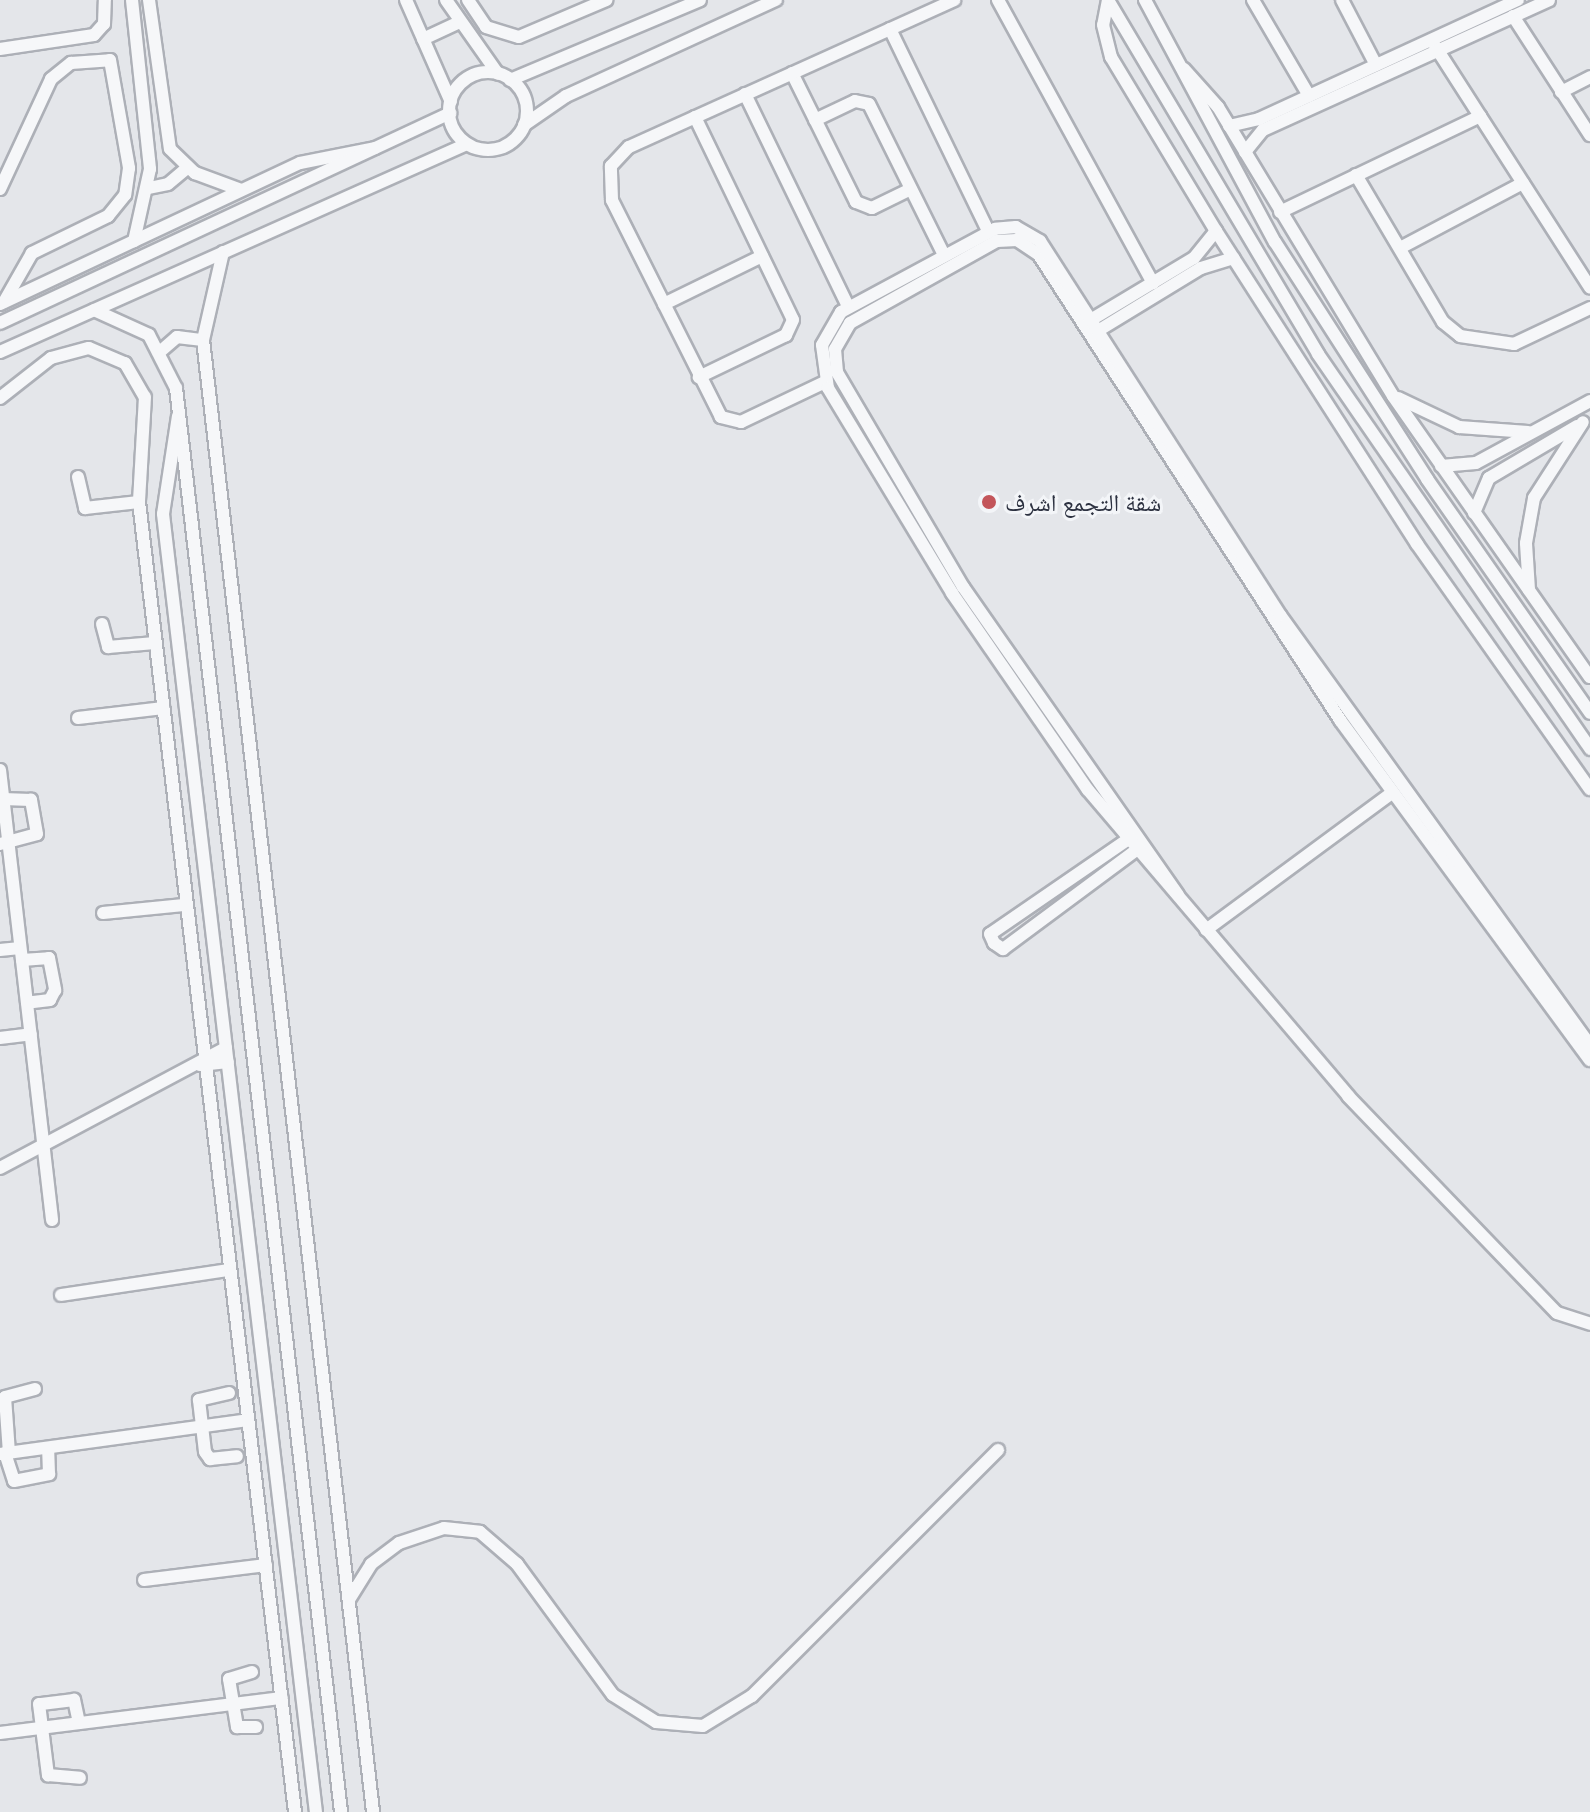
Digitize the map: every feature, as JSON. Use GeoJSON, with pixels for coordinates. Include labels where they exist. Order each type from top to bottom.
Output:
{"type":"FeatureCollection","features":[{"type":"Feature","properties":{"kind":"street"},"geometry":{"type":"LineString","coordinates":[[0,49],[94,35],[104,24],[105,0]]}},
{"type":"Feature","properties":{"kind":"street"},"geometry":{"type":"LineString","coordinates":[[132,0],[149,188],[134,241]]}},
{"type":"Feature","properties":{"kind":"street"},"geometry":{"type":"LineString","coordinates":[[149,0],[164,133],[187,168],[241,190]]}},
{"type":"Feature","properties":{"kind":"street"},"geometry":{"type":"LineString","coordinates":[[406,0],[467,144]]}},
{"type":"Feature","properties":{"kind":"street"},"geometry":{"type":"LineString","coordinates":[[446,0],[457,23],[525,100],[524,125]]}},
{"type":"Feature","properties":{"kind":"street"},"geometry":{"type":"LineString","coordinates":[[468,0],[486,27],[512,37],[606,0]]}},
{"type":"Feature","properties":{"kind":"street"},"geometry":{"type":"LineString","coordinates":[[0,323],[382,148],[450,108],[466,80],[504,77],[700,0]]}},
{"type":"Feature","properties":{"kind":"street"},"geometry":{"type":"LineString","coordinates":[[0,365],[4,350],[467,144],[503,147],[524,125],[566,96],[776,0]]}},
{"type":"Feature","properties":{"kind":"street"},"geometry":{"type":"LineString","coordinates":[[825,382],[734,422],[717,411],[612,200],[609,174],[629,147],[954,0]]}},
{"type":"Feature","properties":{"kind":"street"},"geometry":{"type":"LineString","coordinates":[[998,0],[1153,283]]}},
{"type":"Feature","properties":{"kind":"street"},"geometry":{"type":"LineString","coordinates":[[1108,0],[1103,25],[1111,57],[1216,231],[1417,544],[1590,789]]}},
{"type":"Feature","properties":{"kind":"street"},"geometry":{"type":"LineString","coordinates":[[1108,0],[1318,354],[1590,749]]}},
{"type":"Feature","properties":{"kind":"street"},"geometry":{"type":"LineString","coordinates":[[1253,0],[1309,96]]}},
{"type":"Feature","properties":{"kind":"street"},"geometry":{"type":"LineString","coordinates":[[1358,0],[1343,3],[1376,65]]}},
{"type":"Feature","properties":{"kind":"street"},"geometry":{"type":"LineString","coordinates":[[1245,152],[1263,130],[1518,0]]}},
{"type":"Feature","properties":{"kind":"street"},"geometry":{"type":"LineString","coordinates":[[1229,126],[1309,96],[1376,65],[1549,0]]}},
{"type":"Feature","properties":{"kind":"street"},"geometry":{"type":"LineString","coordinates":[[1146,1],[1275,242],[1554,665],[1590,713]]}},
{"type":"Feature","properties":{"kind":"street"},"geometry":{"type":"LineString","coordinates":[[1513,16],[1590,135]]}},
{"type":"Feature","properties":{"kind":"street"},"geometry":{"type":"LineString","coordinates":[[423,39],[457,23]]}},
{"type":"Feature","properties":{"kind":"street"},"geometry":{"type":"LineString","coordinates":[[890,29],[988,231]]}},
{"type":"Feature","properties":{"kind":"street"},"geometry":{"type":"LineString","coordinates":[[1435,45],[1590,287]]}},
{"type":"Feature","properties":{"kind":"street"},"geometry":{"type":"LineString","coordinates":[[0,189],[4,171],[51,79],[71,63],[110,60],[129,168],[125,195],[108,216],[32,253],[2,303]]}},
{"type":"Feature","properties":{"kind":"street"},"geometry":{"type":"LineString","coordinates":[[1178,64],[1229,126],[1393,396],[1590,677]]}},
{"type":"Feature","properties":{"kind":"street"},"geometry":{"type":"LineString","coordinates":[[792,73],[859,205],[872,208],[911,189]]}},
{"type":"Feature","properties":{"kind":"street"},"geometry":{"type":"LineString","coordinates":[[1561,92],[1590,77]]}},
{"type":"Feature","properties":{"kind":"street"},"geometry":{"type":"LineString","coordinates":[[745,94],[848,306]]}},
{"type":"Feature","properties":{"kind":"street"},"geometry":{"type":"LineString","coordinates":[[815,120],[855,101],[869,104],[944,255]]}},
{"type":"Feature","properties":{"kind":"street"},"geometry":{"type":"LineString","coordinates":[[1280,212],[1480,116]]}},
{"type":"Feature","properties":{"kind":"street"},"geometry":{"type":"LineString","coordinates":[[695,117],[792,317],[791,330],[699,377]]}},
{"type":"Feature","properties":{"kind":"street"},"geometry":{"type":"LineString","coordinates":[[2,303],[322,155],[382,148]]}},
{"type":"Feature","properties":{"kind":"street"},"geometry":{"type":"LineString","coordinates":[[149,188],[187,168]]}},
{"type":"Feature","properties":{"kind":"street"},"geometry":{"type":"LineString","coordinates":[[1356,175],[1443,322],[1470,341],[1514,344],[1590,308]]}},
{"type":"Feature","properties":{"kind":"street"},"geometry":{"type":"LineString","coordinates":[[1400,248],[1523,183]]}},
{"type":"Feature","properties":{"kind":"street"},"geometry":{"type":"LineString","coordinates":[[1178,895],[1131,846],[984,630],[859,427],[825,382],[825,335],[848,306],[988,231],[1016,227],[1034,236],[1276,618],[1392,793],[1590,1045]]}},
{"type":"Feature","properties":{"kind":"street"},"geometry":{"type":"LineString","coordinates":[[1088,323],[1174,277],[1199,254],[1216,231]]}},
{"type":"Feature","properties":{"kind":"street"},"geometry":{"type":"LineString","coordinates":[[859,427],[835,365],[845,328],[990,243],[1017,240],[1034,250],[1088,323],[1276,618]]}},
{"type":"Feature","properties":{"kind":"street"},"geometry":{"type":"LineString","coordinates":[[223,252],[203,340],[373,1812]]}},
{"type":"Feature","properties":{"kind":"street"},"geometry":{"type":"LineString","coordinates":[[1199,254],[1207,265]]}},
{"type":"Feature","properties":{"kind":"street"},"geometry":{"type":"LineString","coordinates":[[664,304],[762,256]]}},
{"type":"Feature","properties":{"kind":"street"},"geometry":{"type":"LineString","coordinates":[[1088,323],[1153,283],[1233,258]]}},
{"type":"Feature","properties":{"kind":"street"},"geometry":{"type":"LineString","coordinates":[[48,282],[55,298]]}},
{"type":"Feature","properties":{"kind":"street"},"geometry":{"type":"LineString","coordinates":[[94,310],[132,324],[162,350],[179,413],[276,1278],[341,1812]]}},
{"type":"Feature","properties":{"kind":"street"},"geometry":{"type":"LineString","coordinates":[[162,350],[177,337],[203,340]]}},
{"type":"Feature","properties":{"kind":"street"},"geometry":{"type":"LineString","coordinates":[[0,398],[69,350],[99,350],[125,363],[146,407],[139,502],[200,1065],[248,1420],[295,1812]]}},
{"type":"Feature","properties":{"kind":"street"},"geometry":{"type":"LineString","coordinates":[[1393,396],[1459,427],[1531,432]]}},
{"type":"Feature","properties":{"kind":"street"},"geometry":{"type":"LineString","coordinates":[[1441,466],[1476,463],[1590,401]]}},
{"type":"Feature","properties":{"kind":"street"},"geometry":{"type":"LineString","coordinates":[[179,413],[164,472],[163,514],[316,1812]]}},
{"type":"Feature","properties":{"kind":"street"},"geometry":{"type":"LineString","coordinates":[[1474,513],[1495,474],[1587,420]]}},
{"type":"Feature","properties":{"kind":"street"},"geometry":{"type":"LineString","coordinates":[[1529,593],[1526,543],[1534,498],[1587,420]]}},
{"type":"Feature","properties":{"kind":"street"},"geometry":{"type":"LineString","coordinates":[[78,477],[85,508],[139,502]]}},
{"type":"Feature","properties":{"kind":"street"},"geometry":{"type":"LineString","coordinates":[[102,624],[108,647],[155,643]]}},
{"type":"Feature","properties":{"kind":"street"},"geometry":{"type":"LineString","coordinates":[[1554,665],[1571,652]]}},
{"type":"Feature","properties":{"kind":"street"},"geometry":{"type":"LineString","coordinates":[[78,718],[163,708]]}},
{"type":"Feature","properties":{"kind":"street"},"geometry":{"type":"LineString","coordinates":[[1343,717],[1590,1060]]}},
{"type":"Feature","properties":{"kind":"street"},"geometry":{"type":"LineString","coordinates":[[0,770],[4,844],[21,954],[52,1220]]}},
{"type":"Feature","properties":{"kind":"street"},"geometry":{"type":"LineString","coordinates":[[1093,786],[1206,930],[1312,1056],[1557,1313],[1590,1324]]}},
{"type":"Feature","properties":{"kind":"street"},"geometry":{"type":"LineString","coordinates":[[1206,930],[1392,793]]}},
{"type":"Feature","properties":{"kind":"street"},"geometry":{"type":"LineString","coordinates":[[3,799],[34,805],[36,837],[4,844]]}},
{"type":"Feature","properties":{"kind":"street"},"geometry":{"type":"LineString","coordinates":[[1131,846],[1003,949],[994,943],[990,934],[1131,846]]}},
{"type":"Feature","properties":{"kind":"street"},"geometry":{"type":"LineString","coordinates":[[103,913],[184,905]]}},
{"type":"Feature","properties":{"kind":"street"},"geometry":{"type":"LineString","coordinates":[[0,950],[49,958],[55,990],[50,1000],[27,1003]]}},
{"type":"Feature","properties":{"kind":"street"},"geometry":{"type":"LineString","coordinates":[[0,1038],[31,1034]]}},
{"type":"Feature","properties":{"kind":"street"},"geometry":{"type":"LineString","coordinates":[[0,1168],[200,1065],[226,1048]]}},
{"type":"Feature","properties":{"kind":"street"},"geometry":{"type":"LineString","coordinates":[[200,1065],[228,1062]]}},
{"type":"Feature","properties":{"kind":"street"},"geometry":{"type":"LineString","coordinates":[[249,1244],[276,1278]]}},
{"type":"Feature","properties":{"kind":"street"},"geometry":{"type":"LineString","coordinates":[[61,1295],[228,1270]]}},
{"type":"Feature","properties":{"kind":"street"},"geometry":{"type":"LineString","coordinates":[[35,1389],[5,1397],[5,1453],[10,1480],[49,1474],[48,1448]]}},
{"type":"Feature","properties":{"kind":"street"},"geometry":{"type":"LineString","coordinates":[[229,1393],[200,1398],[202,1427],[208,1458],[237,1456]]}},
{"type":"Feature","properties":{"kind":"street"},"geometry":{"type":"LineString","coordinates":[[5,1453],[248,1420]]}},
{"type":"Feature","properties":{"kind":"street"},"geometry":{"type":"LineString","coordinates":[[349,1601],[366,1571],[399,1543],[444,1528],[480,1532],[517,1564],[613,1695],[656,1722],[703,1726],[752,1696],[998,1450]]}},
{"type":"Feature","properties":{"kind":"street"},"geometry":{"type":"LineString","coordinates":[[144,1580],[266,1565]]}},
{"type":"Feature","properties":{"kind":"street"},"geometry":{"type":"LineString","coordinates":[[252,1672],[230,1676],[238,1729],[256,1727]]}},
{"type":"Feature","properties":{"kind":"street"},"geometry":{"type":"LineString","coordinates":[[0,1733],[282,1698]]}},
{"type":"Feature","properties":{"kind":"street"},"geometry":{"type":"LineString","coordinates":[[79,1723],[74,1700],[44,1703],[41,1728],[48,1775],[80,1778]]}},
{"type":"Feature","properties":{"kind":"place","name":"شقة التجمع اشرف"},"geometry":{"type":"Point","coordinates":[989,502]}}]}
